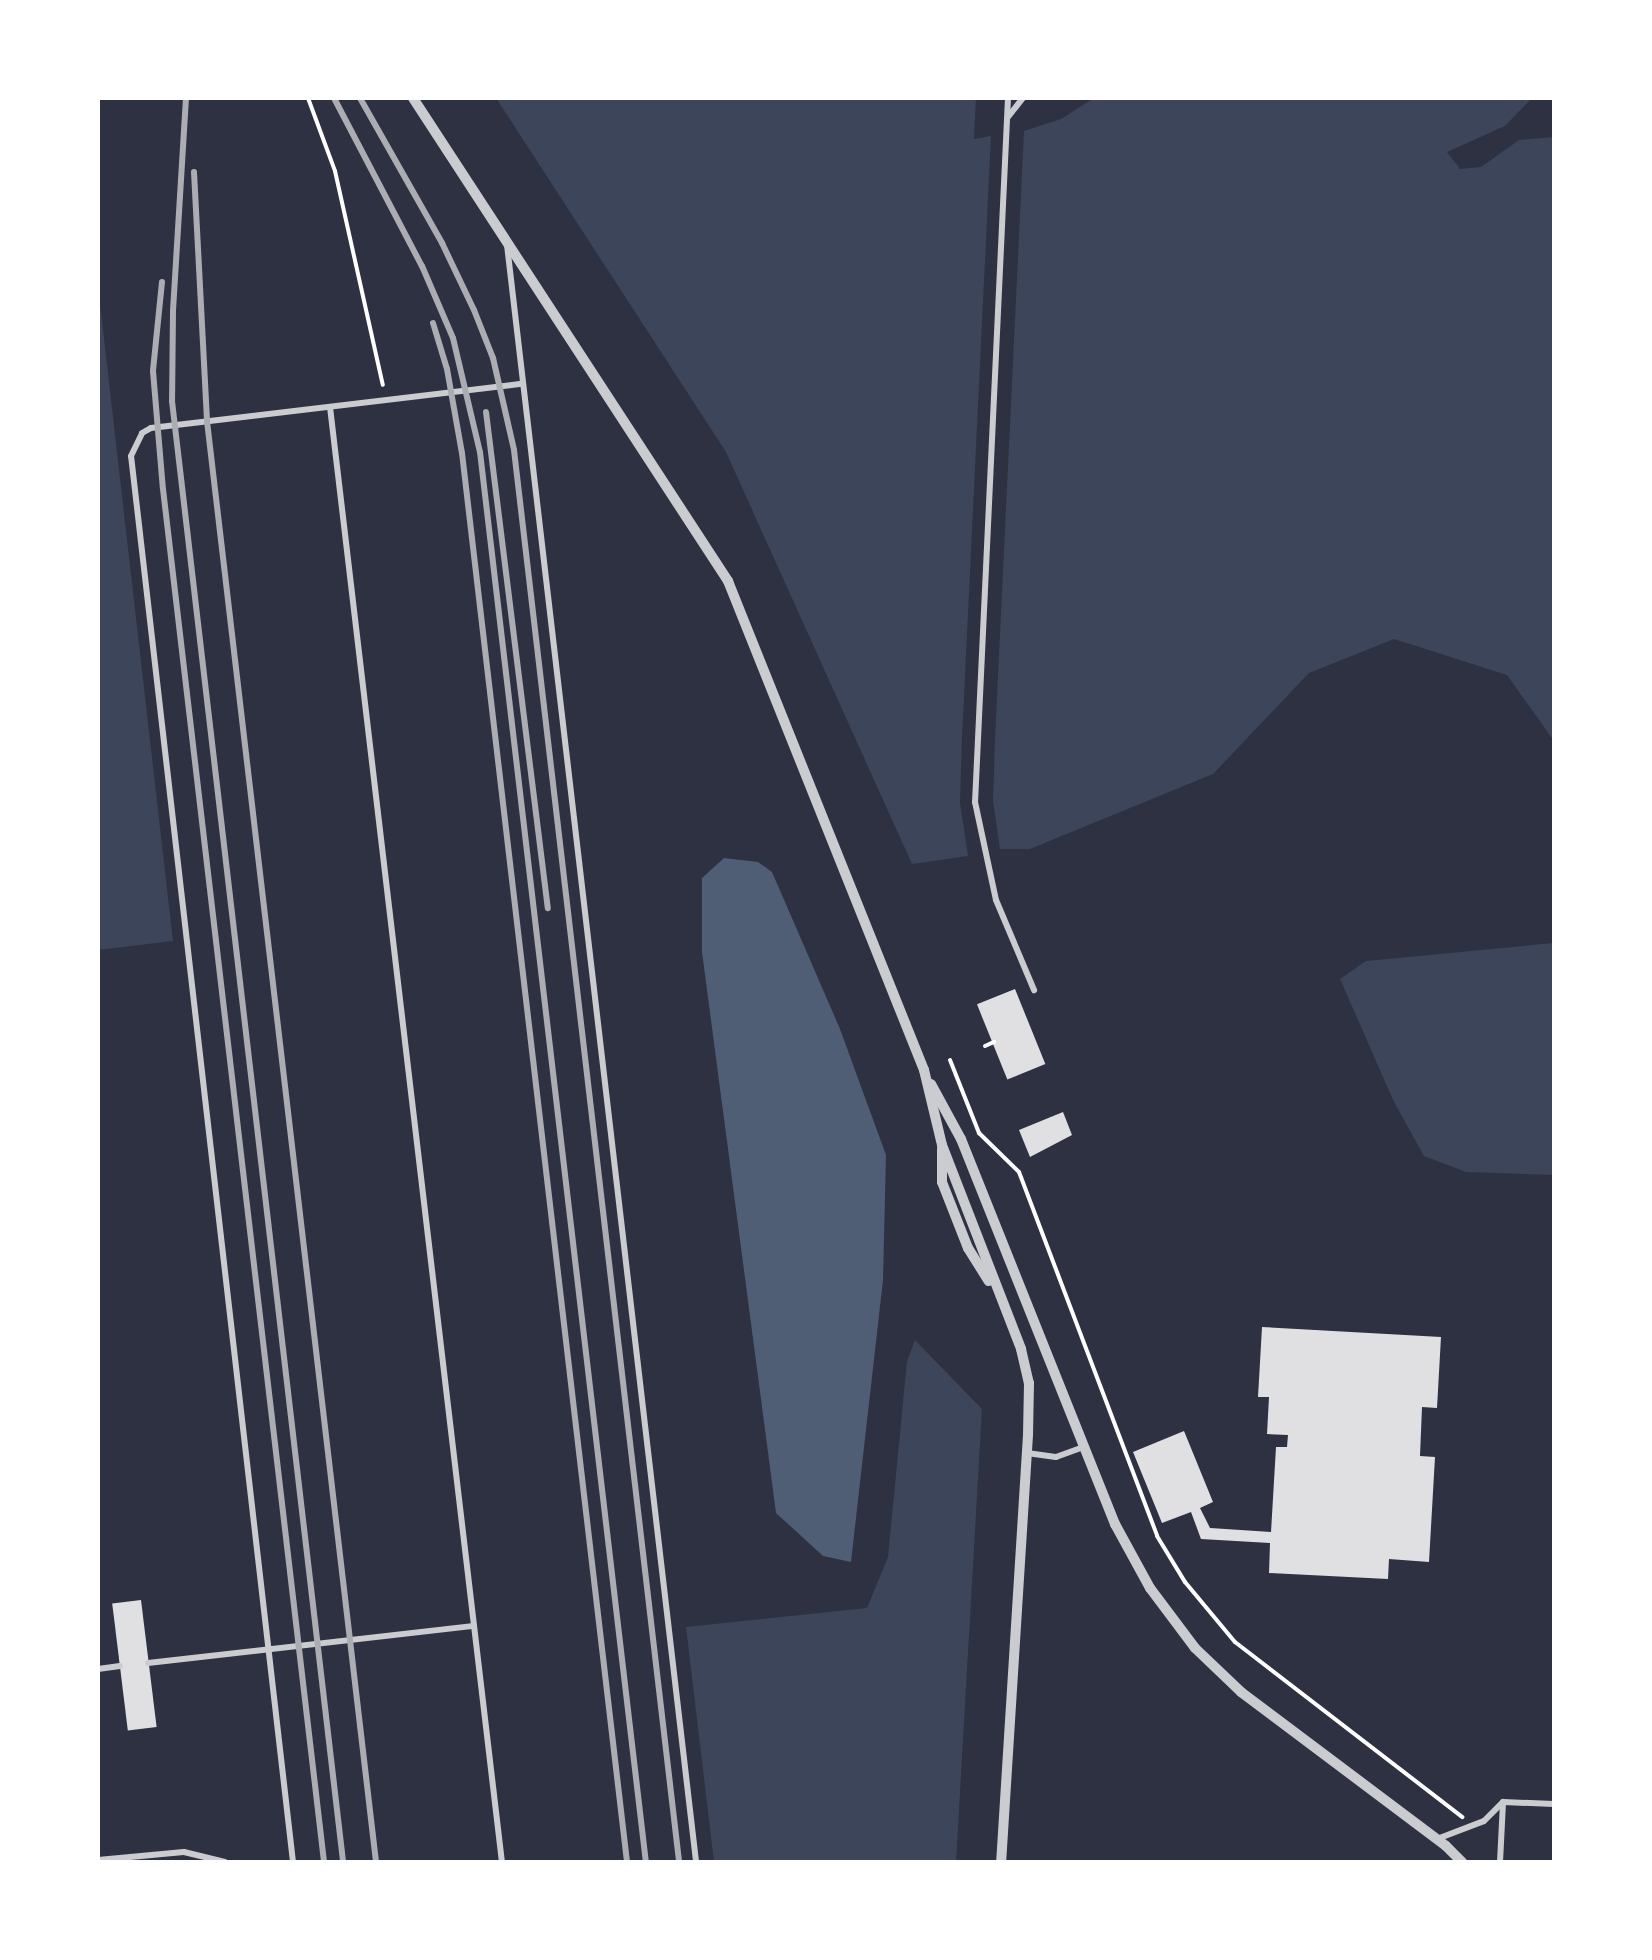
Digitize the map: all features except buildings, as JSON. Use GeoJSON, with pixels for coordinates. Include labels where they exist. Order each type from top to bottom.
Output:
{"type":"FeatureCollection","features":[{"type":"Feature","properties":{"kind":"street"},"geometry":{"type":"LineString","coordinates":[[413,98],[728,581],[924,1070],[961,1139],[1132,1558],[1195,1648],[1270,1716],[1437,1839],[1462,1862]]}},
{"type":"Feature","properties":{"kind":"street"},"geometry":{"type":"LineString","coordinates":[[924,1070],[942,1145],[1026,1368],[1027,1453],[1000,1862]]}},
{"type":"Feature","properties":{"kind":"lane"},"geometry":{"type":"LineString","coordinates":[[1008,98],[975,802],[996,900],[1034,990]]}},
{"type":"Feature","properties":{"kind":"lane"},"geometry":{"type":"LineString","coordinates":[[1007,118],[1023,98]]}},
{"type":"Feature","properties":{"kind":"lane"},"geometry":{"type":"LineString","coordinates":[[506,239],[696,1862]]}},
{"type":"Feature","properties":{"kind":"lane"},"geometry":{"type":"LineString","coordinates":[[293,1862],[132,456],[142,434],[152,428],[521,384]]}},
{"type":"Feature","properties":{"kind":"lane"},"geometry":{"type":"LineString","coordinates":[[330,407],[502,1862]]}},
{"type":"Feature","properties":{"kind":"lane"},"geometry":{"type":"LineString","coordinates":[[1027,1453],[1056,1457],[1084,1448]]}},
{"type":"Feature","properties":{"kind":"lane"},"geometry":{"type":"LineString","coordinates":[[148,1663],[474,1626]]}},
{"type":"Feature","properties":{"kind":"lane"},"geometry":{"type":"LineString","coordinates":[[98,1669],[120,1666]]}},
{"type":"Feature","properties":{"kind":"lane"},"geometry":{"type":"LineString","coordinates":[[1500,1862],[1503,1802]]}},
{"type":"Feature","properties":{"kind":"lane"},"geometry":{"type":"LineString","coordinates":[[1437,1839],[1474,1826],[1503,1802],[1554,1804]]}},
{"type":"Feature","properties":{"kind":"lane"},"geometry":{"type":"LineString","coordinates":[[98,1860],[184,1852],[225,1862]]}},
{"type":"Feature","properties":{"kind":"path"},"geometry":{"type":"LineString","coordinates":[[308,98],[336,171],[386,400]]}},
{"type":"Feature","properties":{"kind":"path"},"geometry":{"type":"LineString","coordinates":[[984,1046],[994,1042]]}},
{"type":"Feature","properties":{"kind":"path"},"geometry":{"type":"LineString","coordinates":[[950,1060],[979,1133],[1019,1172],[1150,1519],[1185,1582],[1236,1642],[1474,1826]]}},
{"type":"Feature","properties":{"kind":"shaded area"},"geometry":{"type":"Polygon","coordinates":[[[496,98],[976,98],[974,139],[991,136],[962,738],[960,803],[968,856],[912,864],[726,452],[496,98]]]}},
{"type":"Feature","properties":{"kind":"shaded area"},"geometry":{"type":"Polygon","coordinates":[[[1094,98],[1532,98],[1505,126],[1447,152],[1460,169],[1481,167],[1519,140],[1554,137],[1554,741],[1507,675],[1394,639],[1309,673],[1213,774],[1030,849],[1000,849],[993,801],[995,739],[1024,131],[1061,119],[1094,98]]]}},
{"type":"Feature","properties":{"kind":"shaded area"},"geometry":{"type":"Polygon","coordinates":[[[98,286],[173,941],[98,950],[98,286]]]}},
{"type":"Feature","properties":{"kind":"shaded area"},"geometry":{"type":"Polygon","coordinates":[[[724,858],[758,862],[772,872],[840,1029],[886,1155],[883,1280],[851,1562],[823,1556],[776,1513],[702,952],[702,878],[724,858]]]}},
{"type":"Feature","properties":{"kind":"shaded area"},"geometry":{"type":"Polygon","coordinates":[[[1554,943],[1554,1175],[1466,1172],[1424,1156],[1394,1102],[1340,979],[1366,961],[1554,943]]]}},
{"type":"Feature","properties":{"kind":"shaded area"},"geometry":{"type":"Polygon","coordinates":[[[915,1340],[982,1409],[956,1862],[714,1862],[686,1627],[867,1608],[888,1557],[907,1361],[915,1340]]]}},
{"type":"Feature","properties":{"kind":"railway"},"geometry":{"type":"LineString","coordinates":[[186,98],[173,311],[172,401],[343,1862]]}},
{"type":"Feature","properties":{"kind":"railway"},"geometry":{"type":"LineString","coordinates":[[334,98],[422,266],[453,338],[480,452],[646,1862]]}},
{"type":"Feature","properties":{"kind":"railway"},"geometry":{"type":"LineString","coordinates":[[360,98],[442,243],[474,310],[493,358],[514,450],[679,1862]]}},
{"type":"Feature","properties":{"kind":"railway"},"geometry":{"type":"LineString","coordinates":[[194,172],[207,421],[376,1862]]}},
{"type":"Feature","properties":{"kind":"railway"},"geometry":{"type":"LineString","coordinates":[[162,282],[153,371],[163,489],[324,1862]]}},
{"type":"Feature","properties":{"kind":"railway"},"geometry":{"type":"LineString","coordinates":[[433,323],[447,369],[462,453],[627,1862]]}},
{"type":"Feature","properties":{"kind":"railway"},"geometry":{"type":"LineString","coordinates":[[486,412],[548,908]]}}]}
